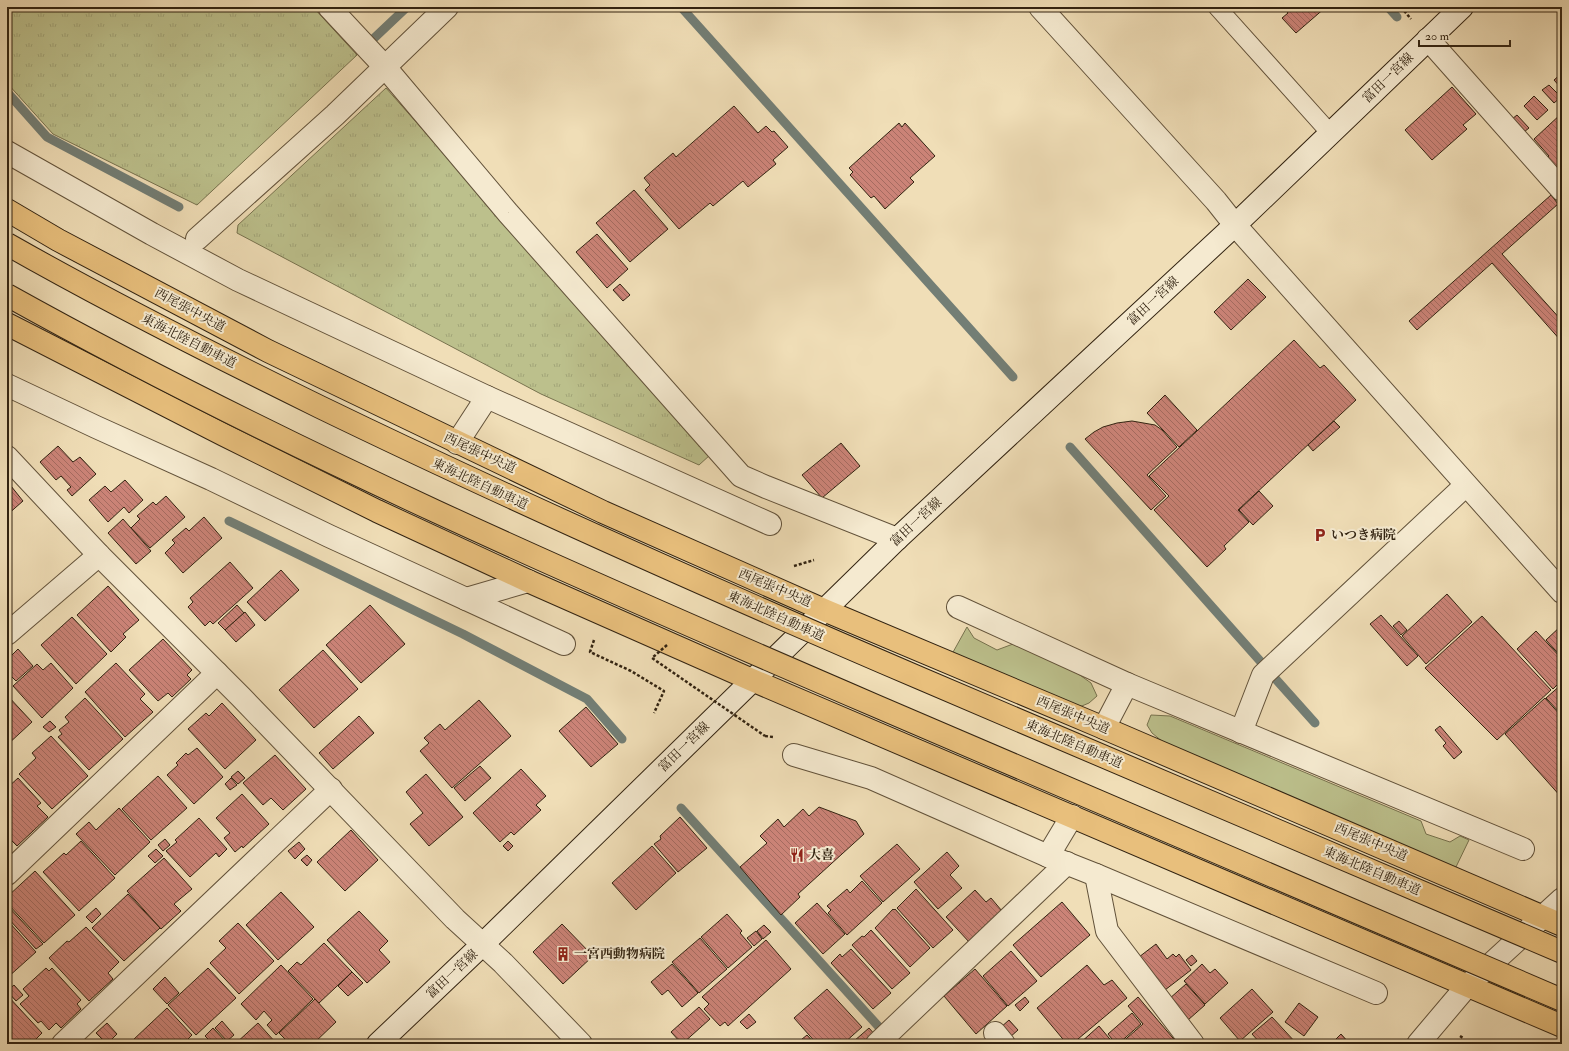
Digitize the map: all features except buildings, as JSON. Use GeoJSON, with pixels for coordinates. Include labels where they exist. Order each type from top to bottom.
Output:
{"type":"FeatureCollection","features":[{"type":"Feature","properties":{"kind":"main road","name":"西尾張中央道"},"geometry":{"type":"LineString","coordinates":[[7,210],[65,243],[268,351],[603,512],[824,610],[1104,728],[1562,925]]}},
{"type":"Feature","properties":{"kind":"main road","name":"東海北陸自動車道"},"geometry":{"type":"LineString","coordinates":[[7,244],[62,276],[243,369],[416,454],[577,529],[826,638],[1562,952]]}},
{"type":"Feature","properties":{"kind":"main road"},"geometry":{"type":"LineString","coordinates":[[7,295],[234,414],[397,494],[565,571],[796,672],[1562,1000]]}},
{"type":"Feature","properties":{"kind":"main road"},"geometry":{"type":"LineString","coordinates":[[7,324],[370,508],[528,581],[752,680],[1562,1026]]}},
{"type":"Feature","properties":{"kind":"street"},"geometry":{"type":"LineString","coordinates":[[329,7],[385,67],[508,213],[741,476],[897,539]]}},
{"type":"Feature","properties":{"kind":"street"},"geometry":{"type":"LineString","coordinates":[[197,239],[335,116],[447,7]]}},
{"type":"Feature","properties":{"kind":"street"},"geometry":{"type":"LineString","coordinates":[[1040,7],[1216,201],[1235,225],[1562,592]]}},
{"type":"Feature","properties":{"kind":"street","name":"富田一宮線"},"geometry":{"type":"LineString","coordinates":[[378,1044],[483,944],[897,539],[1235,225],[1462,7]]}},
{"type":"Feature","properties":{"kind":"street"},"geometry":{"type":"LineString","coordinates":[[1428,39],[1562,190]]}},
{"type":"Feature","properties":{"kind":"street"},"geometry":{"type":"LineString","coordinates":[[7,152],[238,280],[487,397],[770,524]]}},
{"type":"Feature","properties":{"kind":"street"},"geometry":{"type":"LineString","coordinates":[[7,385],[96,428],[564,644]]}},
{"type":"Feature","properties":{"kind":"street"},"geometry":{"type":"LineString","coordinates":[[458,443],[487,397]]}},
{"type":"Feature","properties":{"kind":"street"},"geometry":{"type":"LineString","coordinates":[[7,457],[98,555],[217,672],[455,919],[483,944],[581,1044]]}},
{"type":"Feature","properties":{"kind":"street"},"geometry":{"type":"LineString","coordinates":[[720,501],[728,488],[741,476]]}},
{"type":"Feature","properties":{"kind":"street"},"geometry":{"type":"LineString","coordinates":[[1241,732],[1263,675],[1466,485]]}},
{"type":"Feature","properties":{"kind":"street"},"geometry":{"type":"LineString","coordinates":[[7,634],[98,555]]}},
{"type":"Feature","properties":{"kind":"street"},"geometry":{"type":"LineString","coordinates":[[466,599],[528,581]]}},
{"type":"Feature","properties":{"kind":"street"},"geometry":{"type":"LineString","coordinates":[[958,607],[1127,684],[1523,849]]}},
{"type":"Feature","properties":{"kind":"street"},"geometry":{"type":"LineString","coordinates":[[7,874],[217,672]]}},
{"type":"Feature","properties":{"kind":"street"},"geometry":{"type":"LineString","coordinates":[[1104,728],[1127,684]]}},
{"type":"Feature","properties":{"kind":"street"},"geometry":{"type":"LineString","coordinates":[[794,754],[871,778],[1057,859],[1096,874],[1376,993]]}},
{"type":"Feature","properties":{"kind":"street"},"geometry":{"type":"LineString","coordinates":[[63,1044],[331,789]]}},
{"type":"Feature","properties":{"kind":"street"},"geometry":{"type":"LineString","coordinates":[[877,1044],[1057,859],[1072,816]]}},
{"type":"Feature","properties":{"kind":"street"},"geometry":{"type":"LineString","coordinates":[[1096,874],[1107,931],[1193,1044]]}},
{"type":"Feature","properties":{"kind":"street"},"geometry":{"type":"LineString","coordinates":[[1418,1044],[1467,986],[1562,898]]}},
{"type":"Feature","properties":{"kind":"lane"},"geometry":{"type":"LineString","coordinates":[[1217,7],[1330,133]]}},
{"type":"Feature","properties":{"kind":"path"},"geometry":{"type":"LineString","coordinates":[[596,636],[590,652],[631,671],[664,691],[654,713]]}},
{"type":"Feature","properties":{"kind":"path"},"geometry":{"type":"LineString","coordinates":[[645,655],[652,658]]}},
{"type":"Feature","properties":{"kind":"green space"},"geometry":{"type":"Polygon","coordinates":[[[9,7],[313,7],[357,55],[197,205],[53,134],[7,83],[7,9],[9,7]]]}},
{"type":"Feature","properties":{"kind":"green space"},"geometry":{"type":"Polygon","coordinates":[[[386,88],[710,455],[699,465],[541,394],[237,233],[238,225],[386,88]]]}},
{"type":"Feature","properties":{"kind":"green space"},"geometry":{"type":"Polygon","coordinates":[[[967,627],[974,638],[997,650],[1013,644],[1070,668],[1091,683],[1097,696],[1089,703],[1077,708],[952,654],[967,627]]]}},
{"type":"Feature","properties":{"kind":"green space"},"geometry":{"type":"Polygon","coordinates":[[[1151,715],[1170,716],[1421,821],[1426,834],[1450,842],[1460,836],[1469,840],[1455,869],[1163,742],[1152,733],[1147,725],[1151,715]]]}},
{"type":"Feature","properties":{"kind":"waterway"},"geometry":{"type":"LineString","coordinates":[[370,42],[407,7]]}},
{"type":"Feature","properties":{"kind":"waterway"},"geometry":{"type":"LineString","coordinates":[[681,7],[1013,377]]}},
{"type":"Feature","properties":{"kind":"waterway"},"geometry":{"type":"LineString","coordinates":[[1388,7],[1397,17]]}},
{"type":"Feature","properties":{"kind":"waterway"},"geometry":{"type":"LineString","coordinates":[[7,92],[47,137],[179,207]]}},
{"type":"Feature","properties":{"kind":"waterway"},"geometry":{"type":"LineString","coordinates":[[1070,447],[1261,662]]}},
{"type":"Feature","properties":{"kind":"waterway"},"geometry":{"type":"LineString","coordinates":[[229,521],[463,634],[587,699],[622,739]]}},
{"type":"Feature","properties":{"kind":"waterway"},"geometry":{"type":"LineString","coordinates":[[1273,676],[1315,723]]}},
{"type":"Feature","properties":{"kind":"waterway"},"geometry":{"type":"LineString","coordinates":[[681,808],[879,1027]]}},
{"type":"Feature","properties":{"kind":"place","name":"いつき病院"},"geometry":{"type":"Point","coordinates":[1320,535]}},
{"type":"Feature","properties":{"kind":"place","name":"大喜"},"geometry":{"type":"Point","coordinates":[797,855]}},
{"type":"Feature","properties":{"kind":"place","name":"一宮西動物病院"},"geometry":{"type":"Point","coordinates":[563,954]}}]}
